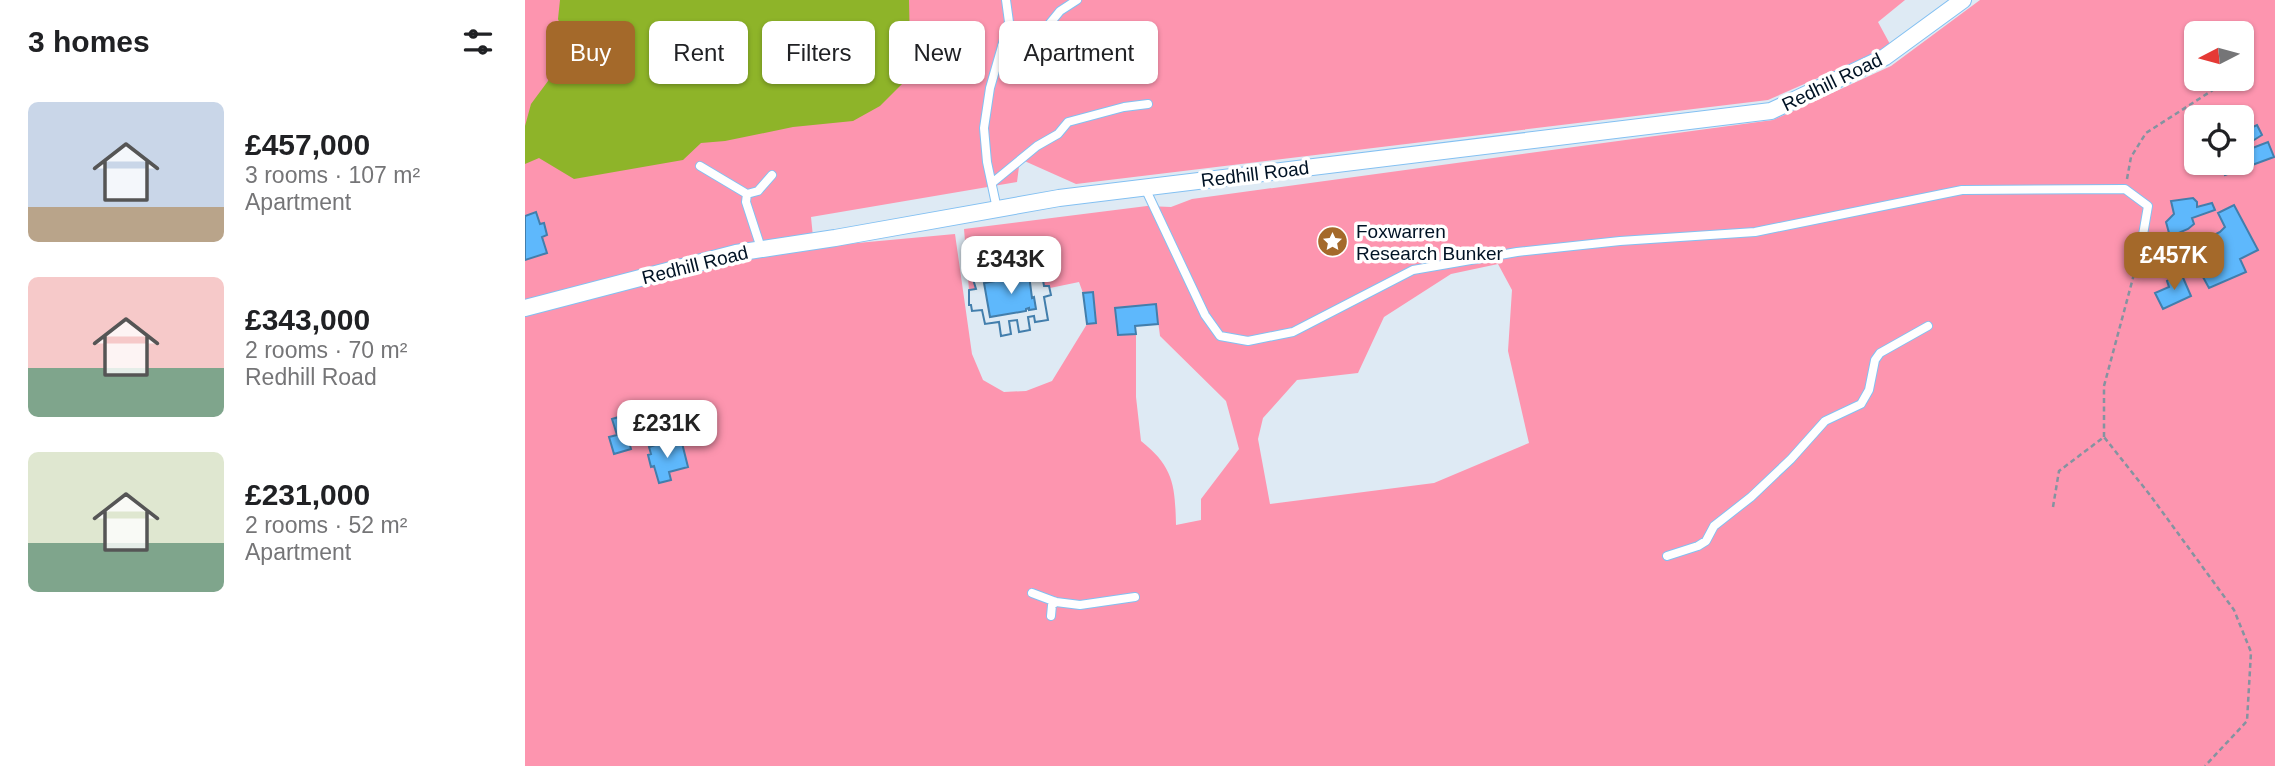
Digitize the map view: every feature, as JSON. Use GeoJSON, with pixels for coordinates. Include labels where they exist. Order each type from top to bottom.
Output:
{"type":"FeatureCollection","features":[{"type":"Feature","properties":{"kind":"street","name":"Redhill Road"},"geometry":{"type":"LineString","coordinates":[[525,308],[736,253],[1059,198],[1771,111],[1885,57],[1963,0]]}},
{"type":"Feature","properties":{"kind":"lane"},"geometry":{"type":"LineString","coordinates":[[1006,0],[1009,21]]}},
{"type":"Feature","properties":{"kind":"lane"},"geometry":{"type":"LineString","coordinates":[[1052,21],[1060,11],[1077,0]]}},
{"type":"Feature","properties":{"kind":"lane"},"geometry":{"type":"LineString","coordinates":[[997,209],[984,128],[990,88],[999,56]]}},
{"type":"Feature","properties":{"kind":"lane"},"geometry":{"type":"LineString","coordinates":[[992,183],[1037,146],[1058,134],[1068,122],[1124,107],[1149,104]]}},
{"type":"Feature","properties":{"kind":"lane"},"geometry":{"type":"LineString","coordinates":[[700,166],[747,194],[758,191],[772,175]]}},
{"type":"Feature","properties":{"kind":"lane"},"geometry":{"type":"LineString","coordinates":[[1145,188],[1205,315],[1220,336],[1248,341],[1293,332],[1413,270],[1517,252],[1755,232],[1962,190],[2125,189],[2148,206],[2140,252],[2165,269],[2182,261]]}},
{"type":"Feature","properties":{"kind":"lane"},"geometry":{"type":"LineString","coordinates":[[747,194],[746,202],[760,245]]}},
{"type":"Feature","properties":{"kind":"lane"},"geometry":{"type":"LineString","coordinates":[[1667,556],[1706,541],[1714,526],[1751,497],[1791,459],[1825,421],[1863,401],[1869,390],[1875,360],[1880,353],[1928,326]]}},
{"type":"Feature","properties":{"kind":"lane"},"geometry":{"type":"LineString","coordinates":[[1032,593],[1056,602],[1080,605],[1135,597]]}},
{"type":"Feature","properties":{"kind":"lane"},"geometry":{"type":"LineString","coordinates":[[1051,616],[1052,605],[1056,602]]}},
{"type":"Feature","properties":{"kind":"path"},"geometry":{"type":"LineString","coordinates":[[2125,189],[2131,157],[2146,133],[2211,91]]}},
{"type":"Feature","properties":{"kind":"path"},"geometry":{"type":"LineString","coordinates":[[2140,252],[2104,386],[2105,438],[2234,610],[2251,652],[2247,721],[2205,766]]}},
{"type":"Feature","properties":{"kind":"path"},"geometry":{"type":"LineString","coordinates":[[2053,507],[2059,471],[2105,438]]}},
{"type":"Feature","properties":{"kind":"shaded area"},"geometry":{"type":"Polygon","coordinates":[[[525,0],[1905,0],[1878,22],[1891,46],[1768,100],[1076,184],[1020,159],[1017,182],[811,217],[814,247],[955,234],[972,354],[983,380],[1004,392],[1026,391],[1052,381],[1087,324],[1096,323],[1093,292],[1083,293],[1079,282],[1050,288],[1044,286],[1043,280],[1040,280],[1038,260],[1026,262],[1026,267],[1014,269],[1013,264],[998,266],[998,272],[982,274],[981,271],[972,277],[976,289],[969,290],[964,229],[1147,206],[1171,207],[1192,199],[1773,120],[1891,66],[1980,0],[2275,0],[2275,766],[525,766],[525,0]],[[1498,264],[1451,274],[1384,317],[1358,373],[1297,380],[1263,418],[1258,439],[1270,504],[1434,483],[1529,443],[1508,351],[1512,290],[1498,264]],[[1156,305],[1115,308],[1118,335],[1136,334],[1136,397],[1141,441],[1152,450],[1171,478],[1176,525],[1201,520],[1201,499],[1239,449],[1226,401],[1160,336],[1156,305]]]}},
{"type":"Feature","properties":{"kind":"shaded area"},"geometry":{"type":"Polygon","coordinates":[[[560,0],[909,0],[909,21],[889,21],[889,84],[902,84],[880,106],[853,121],[793,127],[725,141],[701,143],[683,160],[574,179],[539,158],[525,164],[525,126],[531,104],[546,84],[635,84],[635,21],[558,19],[560,0]]]}},
{"type":"Feature","properties":{"kind":"building"},"geometry":{"type":"Polygon","coordinates":[[[2257,125],[2262,135],[2254,140],[2254,126],[2257,125]]]}},
{"type":"Feature","properties":{"kind":"building"},"geometry":{"type":"Polygon","coordinates":[[[2268,142],[2274,157],[2254,164],[2254,147],[2268,142]]]}},
{"type":"Feature","properties":{"kind":"building"},"geometry":{"type":"Polygon","coordinates":[[[2193,198],[2197,207],[2212,203],[2215,210],[2192,218],[2194,224],[2188,229],[2174,235],[2169,233],[2166,222],[2174,214],[2171,201],[2193,198]]]}},
{"type":"Feature","properties":{"kind":"building"},"geometry":{"type":"Polygon","coordinates":[[[2234,205],[2258,250],[2240,259],[2246,272],[2209,288],[2193,259],[2198,243],[2225,227],[2218,213],[2234,205]]]}},
{"type":"Feature","properties":{"kind":"building"},"geometry":{"type":"Polygon","coordinates":[[[536,212],[540,224],[544,223],[547,235],[542,237],[547,253],[525,260],[525,216],[536,212]]]}},
{"type":"Feature","properties":{"kind":"building"},"geometry":{"type":"Polygon","coordinates":[[[1039,259],[1040,280],[1043,280],[1044,286],[1049,286],[1051,295],[1044,297],[1048,320],[1035,322],[1034,316],[1028,317],[1030,330],[1019,332],[1017,320],[1009,321],[1011,334],[1001,336],[999,322],[985,324],[982,310],[972,311],[969,305],[969,290],[976,289],[972,276],[974,272],[998,272],[997,266],[1013,264],[1014,269],[1026,267],[1026,262],[1039,259]],[[1029,275],[984,283],[990,317],[1026,311],[1029,308],[1036,309],[1034,297],[1032,298],[1029,275]]]}},
{"type":"Feature","properties":{"kind":"building"},"geometry":{"type":"Polygon","coordinates":[[[1039,259],[1040,280],[1043,280],[1044,286],[1049,286],[1051,295],[1044,297],[1048,320],[1035,322],[1034,316],[1028,317],[1030,330],[1019,332],[1017,320],[1009,321],[1011,334],[1001,336],[999,322],[985,324],[982,310],[972,311],[969,305],[969,290],[976,289],[972,276],[974,272],[998,272],[997,266],[1013,264],[1014,269],[1026,267],[1026,262],[1039,259]]]}},
{"type":"Feature","properties":{"kind":"building"},"geometry":{"type":"Polygon","coordinates":[[[2181,273],[2191,296],[2163,309],[2155,293],[2169,287],[2167,281],[2181,273]]]}},
{"type":"Feature","properties":{"kind":"building"},"geometry":{"type":"Polygon","coordinates":[[[1093,292],[1096,323],[1087,324],[1083,293],[1093,292]]]}},
{"type":"Feature","properties":{"kind":"building"},"geometry":{"type":"Polygon","coordinates":[[[1156,304],[1158,324],[1135,326],[1136,334],[1118,335],[1115,308],[1156,304]]]}},
{"type":"Feature","properties":{"kind":"building"},"geometry":{"type":"Polygon","coordinates":[[[622,416],[631,449],[614,454],[609,437],[617,435],[612,419],[622,416]]]}},
{"type":"Feature","properties":{"kind":"building"},"geometry":{"type":"Polygon","coordinates":[[[662,443],[663,448],[682,443],[688,467],[669,472],[671,480],[659,483],[648,455],[651,454],[649,447],[662,443]]]}},
{"type":"Feature","properties":{"kind":"place","name":"Foxwarren Research Bunker"},"geometry":{"type":"Point","coordinates":[1333,242]}}]}
